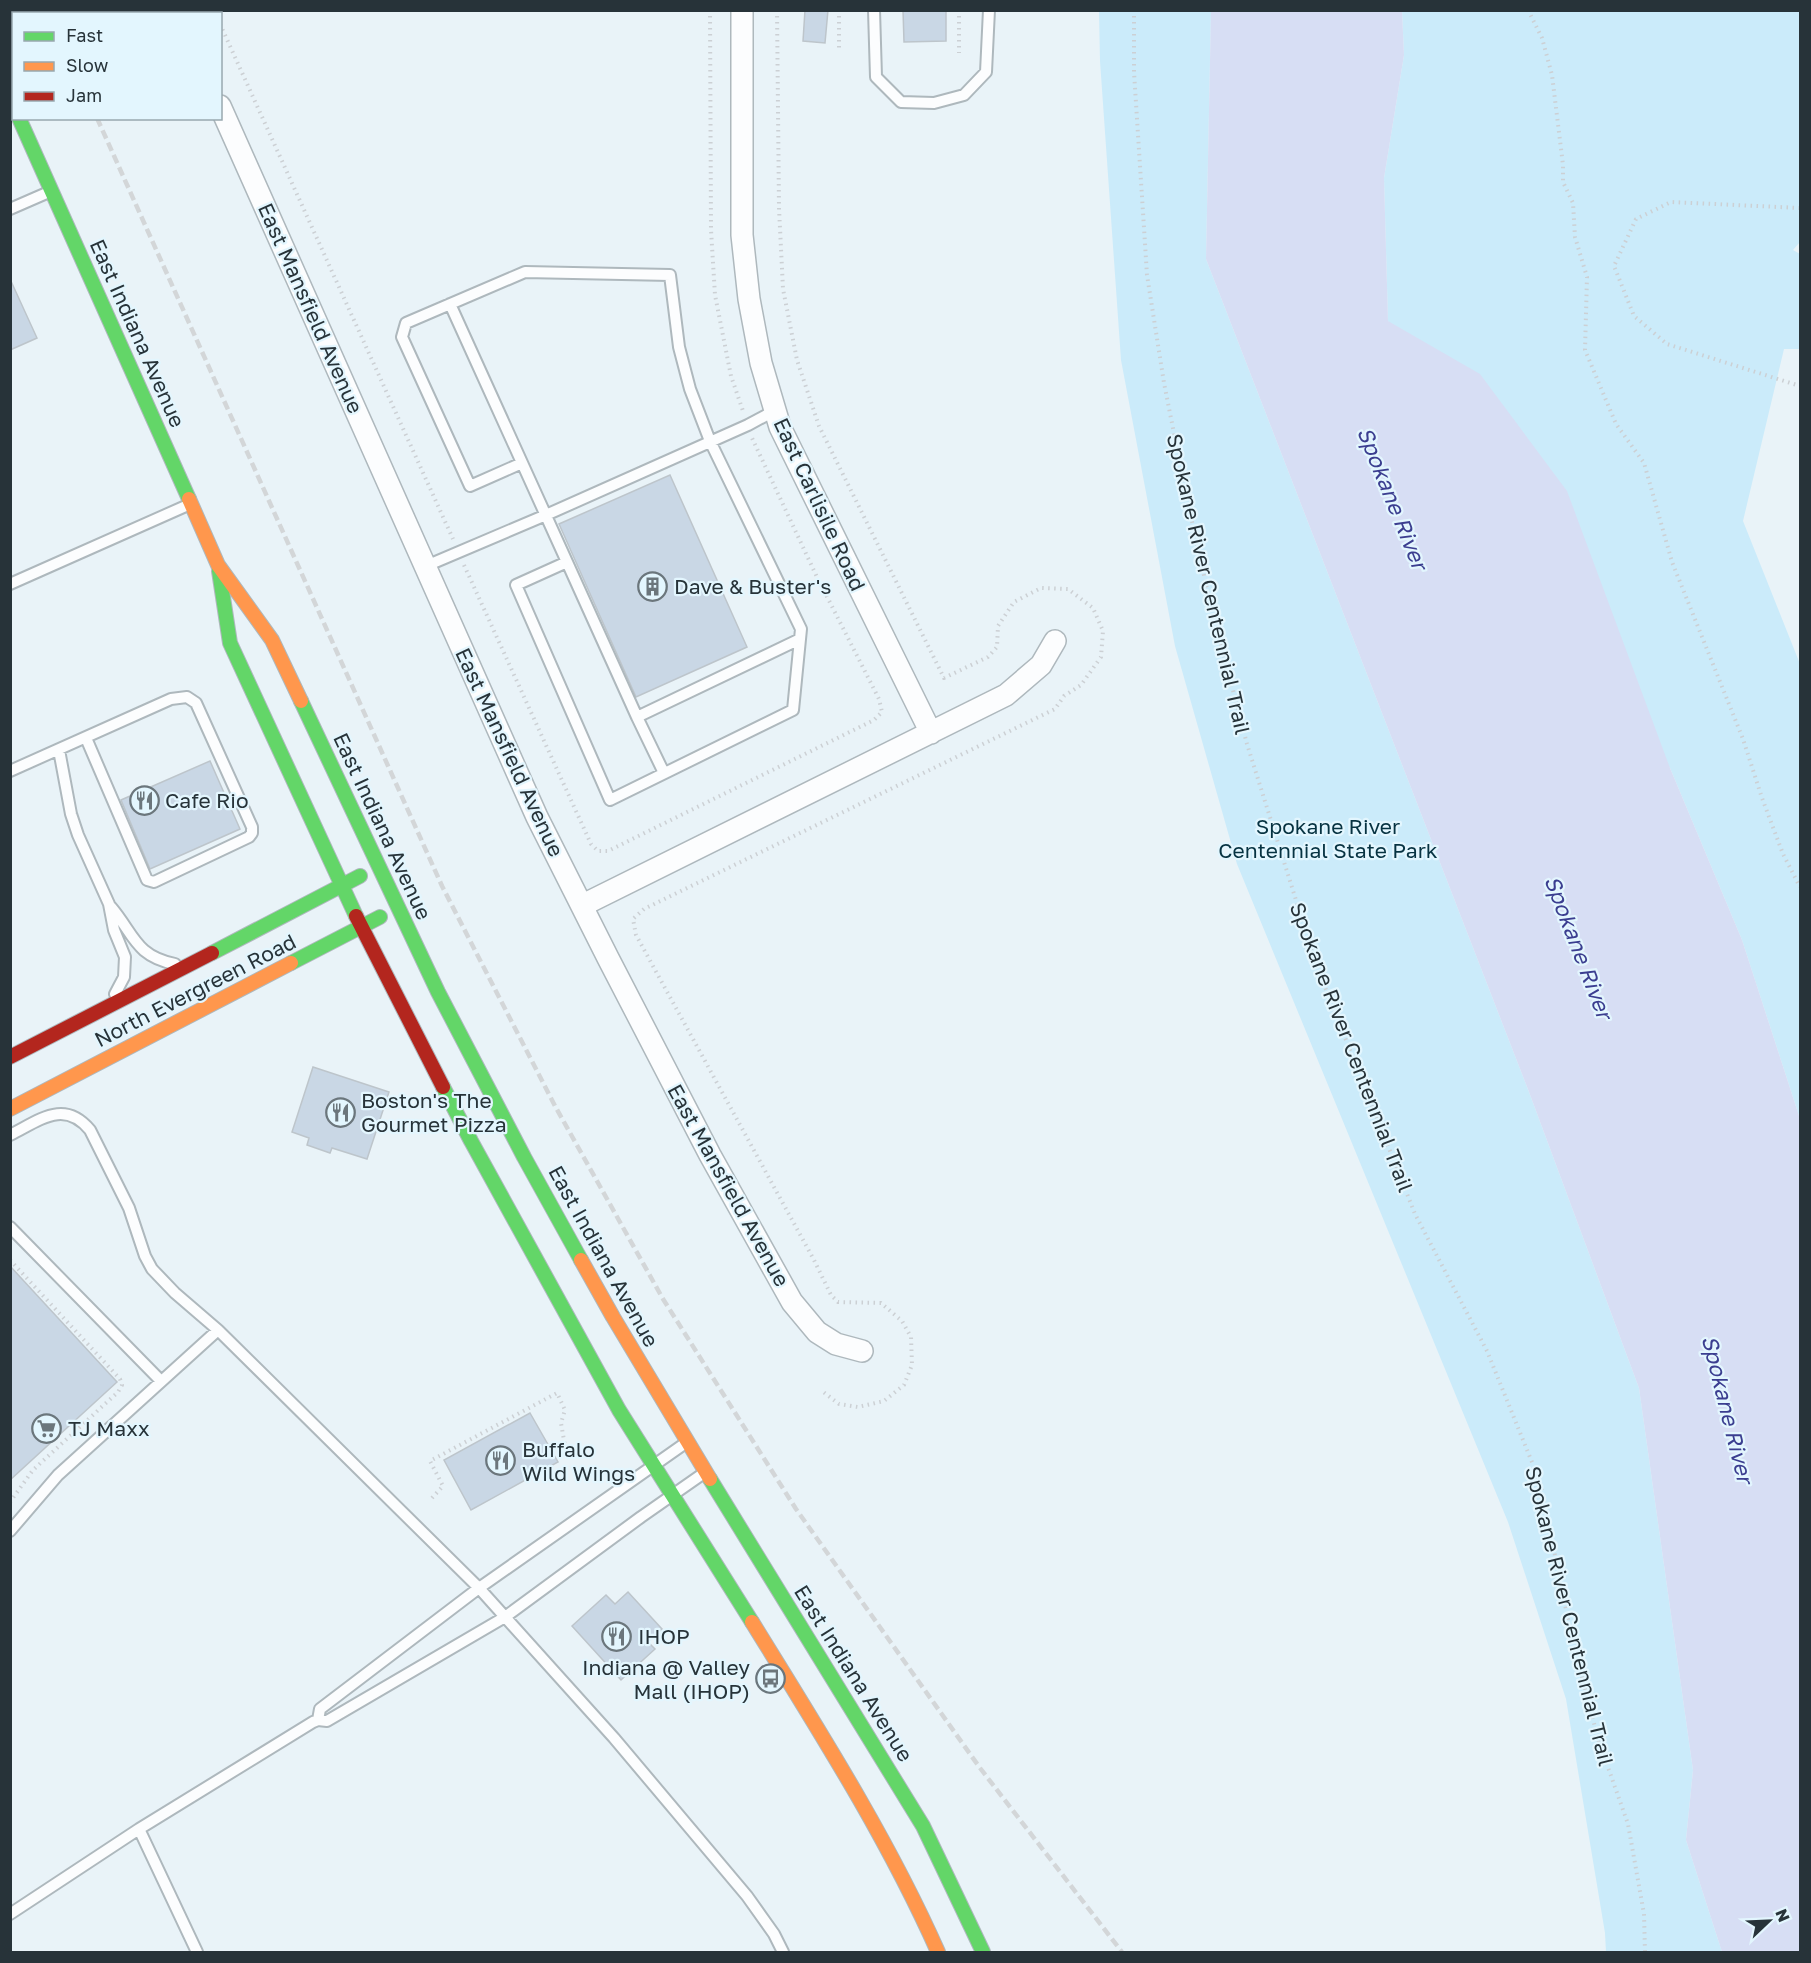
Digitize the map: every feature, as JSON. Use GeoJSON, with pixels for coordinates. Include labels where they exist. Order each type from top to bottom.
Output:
{"type":"FeatureCollection","features":[{"type":"Feature","properties":{"kind":"main road","name":"East Indiana Avenue"},"geometry":{"type":"LineString","coordinates":[[20,120],[218,566],[272,640],[438,992],[524,1157],[613,1317],[687,1442],[923,1826],[983,1953]]}},
{"type":"Feature","properties":{"kind":"main road","name":"East Indiana Avenue"},"geometry":{"type":"LineString","coordinates":[[218,566],[230,643],[341,886],[471,1141],[619,1410],[815,1724],[913,1895],[938,1953]]}},
{"type":"Feature","properties":{"kind":"main road","name":"North Evergreen Road"},"geometry":{"type":"LineString","coordinates":[[10,1057],[379,867]]}},
{"type":"Feature","properties":{"kind":"main road","name":"North Evergreen Road"},"geometry":{"type":"LineString","coordinates":[[10,1109],[399,908]]}},
{"type":"Feature","properties":{"kind":"street","name":"East Carlisile Road"},"geometry":{"type":"LineString","coordinates":[[742,10],[742,236],[749,298],[761,363],[780,427],[930,733]]}},
{"type":"Feature","properties":{"kind":"street","name":"East Mansfield Avenue"},"geometry":{"type":"LineString","coordinates":[[222,110],[537,817],[710,1155],[792,1302],[817,1332],[836,1344],[862,1352]]}},
{"type":"Feature","properties":{"kind":"street"},"geometry":{"type":"LineString","coordinates":[[583,905],[1006,695],[1041,665],[1055,641]]}},
{"type":"Feature","properties":{"kind":"lane"},"geometry":{"type":"LineString","coordinates":[[874,10],[876,77],[901,102],[934,103],[964,95],[986,72],[989,10]]}},
{"type":"Feature","properties":{"kind":"lane"},"geometry":{"type":"LineString","coordinates":[[10,209],[51,191]]}},
{"type":"Feature","properties":{"kind":"lane"},"geometry":{"type":"LineString","coordinates":[[522,463],[470,486],[402,337],[406,323],[525,272],[670,275],[679,347],[690,389],[710,441],[801,629],[793,710],[610,800],[516,585],[567,562]]}},
{"type":"Feature","properties":{"kind":"lane"},"geometry":{"type":"LineString","coordinates":[[450,304],[663,773]]}},
{"type":"Feature","properties":{"kind":"lane"},"geometry":{"type":"LineString","coordinates":[[426,566],[748,425],[776,410]]}},
{"type":"Feature","properties":{"kind":"lane"},"geometry":{"type":"LineString","coordinates":[[10,584],[190,504]]}},
{"type":"Feature","properties":{"kind":"lane"},"geometry":{"type":"LineString","coordinates":[[637,717],[800,639]]}},
{"type":"Feature","properties":{"kind":"lane"},"geometry":{"type":"LineString","coordinates":[[10,771],[171,699],[187,697],[196,703],[252,827],[252,833],[249,837],[154,882],[147,880],[86,738]]}},
{"type":"Feature","properties":{"kind":"lane"},"geometry":{"type":"LineString","coordinates":[[59,750],[71,814],[109,904],[114,930],[123,950],[126,968],[120,987],[107,1006]]}},
{"type":"Feature","properties":{"kind":"lane"},"geometry":{"type":"LineString","coordinates":[[109,904],[126,925],[134,940],[153,958],[187,966]]}},
{"type":"Feature","properties":{"kind":"lane"},"geometry":{"type":"LineString","coordinates":[[10,1135],[57,1113],[76,1117],[84,1122],[129,1208],[142,1249],[152,1269],[175,1293],[218,1330],[479,1588],[614,1738],[747,1896],[774,1934],[783,1953]]}},
{"type":"Feature","properties":{"kind":"lane"},"geometry":{"type":"LineString","coordinates":[[10,1227],[161,1381]]}},
{"type":"Feature","properties":{"kind":"lane"},"geometry":{"type":"LineString","coordinates":[[10,1531],[58,1474],[218,1330]]}},
{"type":"Feature","properties":{"kind":"lane"},"geometry":{"type":"LineString","coordinates":[[318,1720],[320,1709],[479,1588],[687,1442]]}},
{"type":"Feature","properties":{"kind":"lane"},"geometry":{"type":"LineString","coordinates":[[10,1914],[139,1829],[318,1720],[327,1721],[505,1617],[706,1472]]}},
{"type":"Feature","properties":{"kind":"lane"},"geometry":{"type":"LineString","coordinates":[[139,1829],[197,1953]]}},
{"type":"Feature","properties":{"kind":"path"},"geometry":{"type":"LineString","coordinates":[[222,28],[591,844],[598,851],[608,851],[874,720],[882,712],[879,699],[816,575],[748,425],[731,376],[715,295],[711,230],[710,10]]}},
{"type":"Feature","properties":{"kind":"path"},"geometry":{"type":"LineString","coordinates":[[839,10],[839,51]]}},
{"type":"Feature","properties":{"kind":"path"},"geometry":{"type":"LineString","coordinates":[[959,10],[959,53]]}},
{"type":"Feature","properties":{"kind":"path","name":"Spokane River Centennial Trail"},"geometry":{"type":"LineString","coordinates":[[1134,10],[1134,72],[1147,275],[1164,382],[1187,499],[1209,598],[1244,733],[1322,978],[1415,1214],[1487,1352],[1540,1482],[1570,1629],[1598,1739],[1628,1824],[1644,1914],[1645,1953]]}},
{"type":"Feature","properties":{"kind":"path"},"geometry":{"type":"LineString","coordinates":[[1528,10],[1542,38],[1552,75],[1563,182],[1573,203],[1575,237],[1587,278],[1584,350],[1616,424],[1644,462],[1672,562],[1743,739],[1762,798],[1784,854],[1800,887]]}},
{"type":"Feature","properties":{"kind":"path"},"geometry":{"type":"LineString","coordinates":[[1800,208],[1671,202],[1636,219],[1614,266],[1634,316],[1667,344],[1800,386]]}},
{"type":"Feature","properties":{"kind":"path"},"geometry":{"type":"LineString","coordinates":[[10,1260],[120,1379],[122,1384],[118,1392],[33,1470],[10,1502]]}},
{"type":"Feature","properties":{"kind":"path"},"geometry":{"type":"LineString","coordinates":[[432,1498],[443,1486],[430,1461],[557,1392],[566,1410],[561,1423],[566,1452]]}},
{"type":"Feature","properties":{"kind":"green space","name":"Spokane River Centennial State Park"},"geometry":{"type":"Polygon","coordinates":[[[1099,11],[1211,11],[1206,259],[1529,1092],[1639,1388],[1693,1770],[1686,1840],[1722,1952],[1606,1952],[1605,1933],[1566,1699],[1508,1522],[1237,864],[1175,646],[1121,360],[1100,61],[1099,11]]]}},
{"type":"Feature","properties":{"kind":"green space"},"geometry":{"type":"Polygon","coordinates":[[[1402,11],[1800,11],[1800,242],[1793,250],[1800,254],[1800,349],[1784,349],[1743,521],[1800,664],[1800,1119],[1742,940],[1670,768],[1388,321],[1384,178],[1404,55],[1402,11]]]}},
{"type":"Feature","properties":{"kind":"water","name":"Spokane River"},"geometry":{"type":"Polygon","coordinates":[[[1211,11],[1402,11],[1404,55],[1384,178],[1388,321],[1480,374],[1567,491],[1670,768],[1742,940],[1800,1119],[1800,1952],[1722,1952],[1686,1840],[1693,1770],[1639,1388],[1529,1092],[1206,259],[1211,11]]]}},
{"type":"Feature","properties":{"kind":"building"},"geometry":{"type":"Polygon","coordinates":[[[805,10],[828,10],[825,43],[803,41],[805,10]]]}},
{"type":"Feature","properties":{"kind":"building"},"geometry":{"type":"Polygon","coordinates":[[[903,10],[946,10],[946,41],[904,42],[903,10]]]}},
{"type":"Feature","properties":{"kind":"building"},"geometry":{"type":"Polygon","coordinates":[[[10,279],[37,338],[10,350],[10,279]]]}},
{"type":"Feature","properties":{"kind":"building","name":"Dave & Buster's"},"geometry":{"type":"Polygon","coordinates":[[[670,475],[747,647],[636,697],[559,524],[670,475]]]}},
{"type":"Feature","properties":{"kind":"building"},"geometry":{"type":"Polygon","coordinates":[[[210,761],[240,829],[150,869],[121,800],[210,761]]]}},
{"type":"Feature","properties":{"kind":"building","name":"Boston's The Gourmet Pizza"},"geometry":{"type":"Polygon","coordinates":[[[313,1067],[389,1092],[367,1159],[332,1148],[330,1153],[307,1145],[309,1138],[292,1132],[313,1067]]]}},
{"type":"Feature","properties":{"kind":"building"},"geometry":{"type":"Polygon","coordinates":[[[10,1266],[117,1382],[10,1480],[10,1266]]]}},
{"type":"Feature","properties":{"kind":"building","name":"Buffalo Wild Wings"},"geometry":{"type":"Polygon","coordinates":[[[530,1413],[558,1462],[471,1510],[444,1460],[530,1413]]]}},
{"type":"Feature","properties":{"kind":"building","name":"IHOP"},"geometry":{"type":"Polygon","coordinates":[[[628,1592],[662,1629],[648,1642],[655,1649],[621,1680],[572,1626],[606,1595],[615,1604],[628,1592]]]}},
{"type":"Feature","properties":{"kind":"railway"},"geometry":{"type":"LineString","coordinates":[[98,120],[442,886],[555,1106],[663,1299],[796,1509],[980,1768],[1122,1952]]}},
{"type":"Feature","properties":{"kind":"traffic: fast"},"geometry":{"type":"LineString","coordinates":[[20,120],[189,499]]}},
{"type":"Feature","properties":{"kind":"traffic: fast"},"geometry":{"type":"LineString","coordinates":[[219,571],[230,643],[356,916]]}},
{"type":"Feature","properties":{"kind":"traffic: fast"},"geometry":{"type":"LineString","coordinates":[[301,701],[438,992],[524,1157],[581,1260]]}},
{"type":"Feature","properties":{"kind":"traffic: fast"},"geometry":{"type":"LineString","coordinates":[[212,953],[360,876]]}},
{"type":"Feature","properties":{"kind":"traffic: fast"},"geometry":{"type":"LineString","coordinates":[[291,963],[380,917]]}},
{"type":"Feature","properties":{"kind":"traffic: fast"},"geometry":{"type":"LineString","coordinates":[[443,1087],[619,1410],[752,1622]]}},
{"type":"Feature","properties":{"kind":"traffic: fast"},"geometry":{"type":"LineString","coordinates":[[710,1479],[923,1826],[983,1952]]}},
{"type":"Feature","properties":{"kind":"traffic: slow"},"geometry":{"type":"LineString","coordinates":[[189,499],[218,565],[272,640],[301,701]]}},
{"type":"Feature","properties":{"kind":"traffic: slow"},"geometry":{"type":"LineString","coordinates":[[10,1109],[291,963]]}},
{"type":"Feature","properties":{"kind":"traffic: slow"},"geometry":{"type":"LineString","coordinates":[[581,1260],[710,1479]]}},
{"type":"Feature","properties":{"kind":"traffic: slow"},"geometry":{"type":"LineString","coordinates":[[752,1622],[874,1825],[938,1952]]}},
{"type":"Feature","properties":{"kind":"traffic: jam"},"geometry":{"type":"LineString","coordinates":[[356,916],[443,1087]]}},
{"type":"Feature","properties":{"kind":"traffic: jam"},"geometry":{"type":"LineString","coordinates":[[10,1057],[212,953]]}},
{"type":"Feature","properties":{"kind":"place","name":"Dave & Buster's"},"geometry":{"type":"Point","coordinates":[653,586]}},
{"type":"Feature","properties":{"kind":"place","name":"Cafe Rio"},"geometry":{"type":"Point","coordinates":[144,800]}},
{"type":"Feature","properties":{"kind":"place","name":"Boston's The Gourmet Pizza"},"geometry":{"type":"Point","coordinates":[340,1112]}},
{"type":"Feature","properties":{"kind":"place","name":"TJ Maxx"},"geometry":{"type":"Point","coordinates":[47,1428]}},
{"type":"Feature","properties":{"kind":"place","name":"Buffalo Wild Wings"},"geometry":{"type":"Point","coordinates":[501,1461]}},
{"type":"Feature","properties":{"kind":"place","name":"IHOP"},"geometry":{"type":"Point","coordinates":[617,1636]}},
{"type":"Feature","properties":{"kind":"place","name":"Indiana @ Valley Mall (IHOP)"},"geometry":{"type":"Point","coordinates":[771,1679]}}]}
